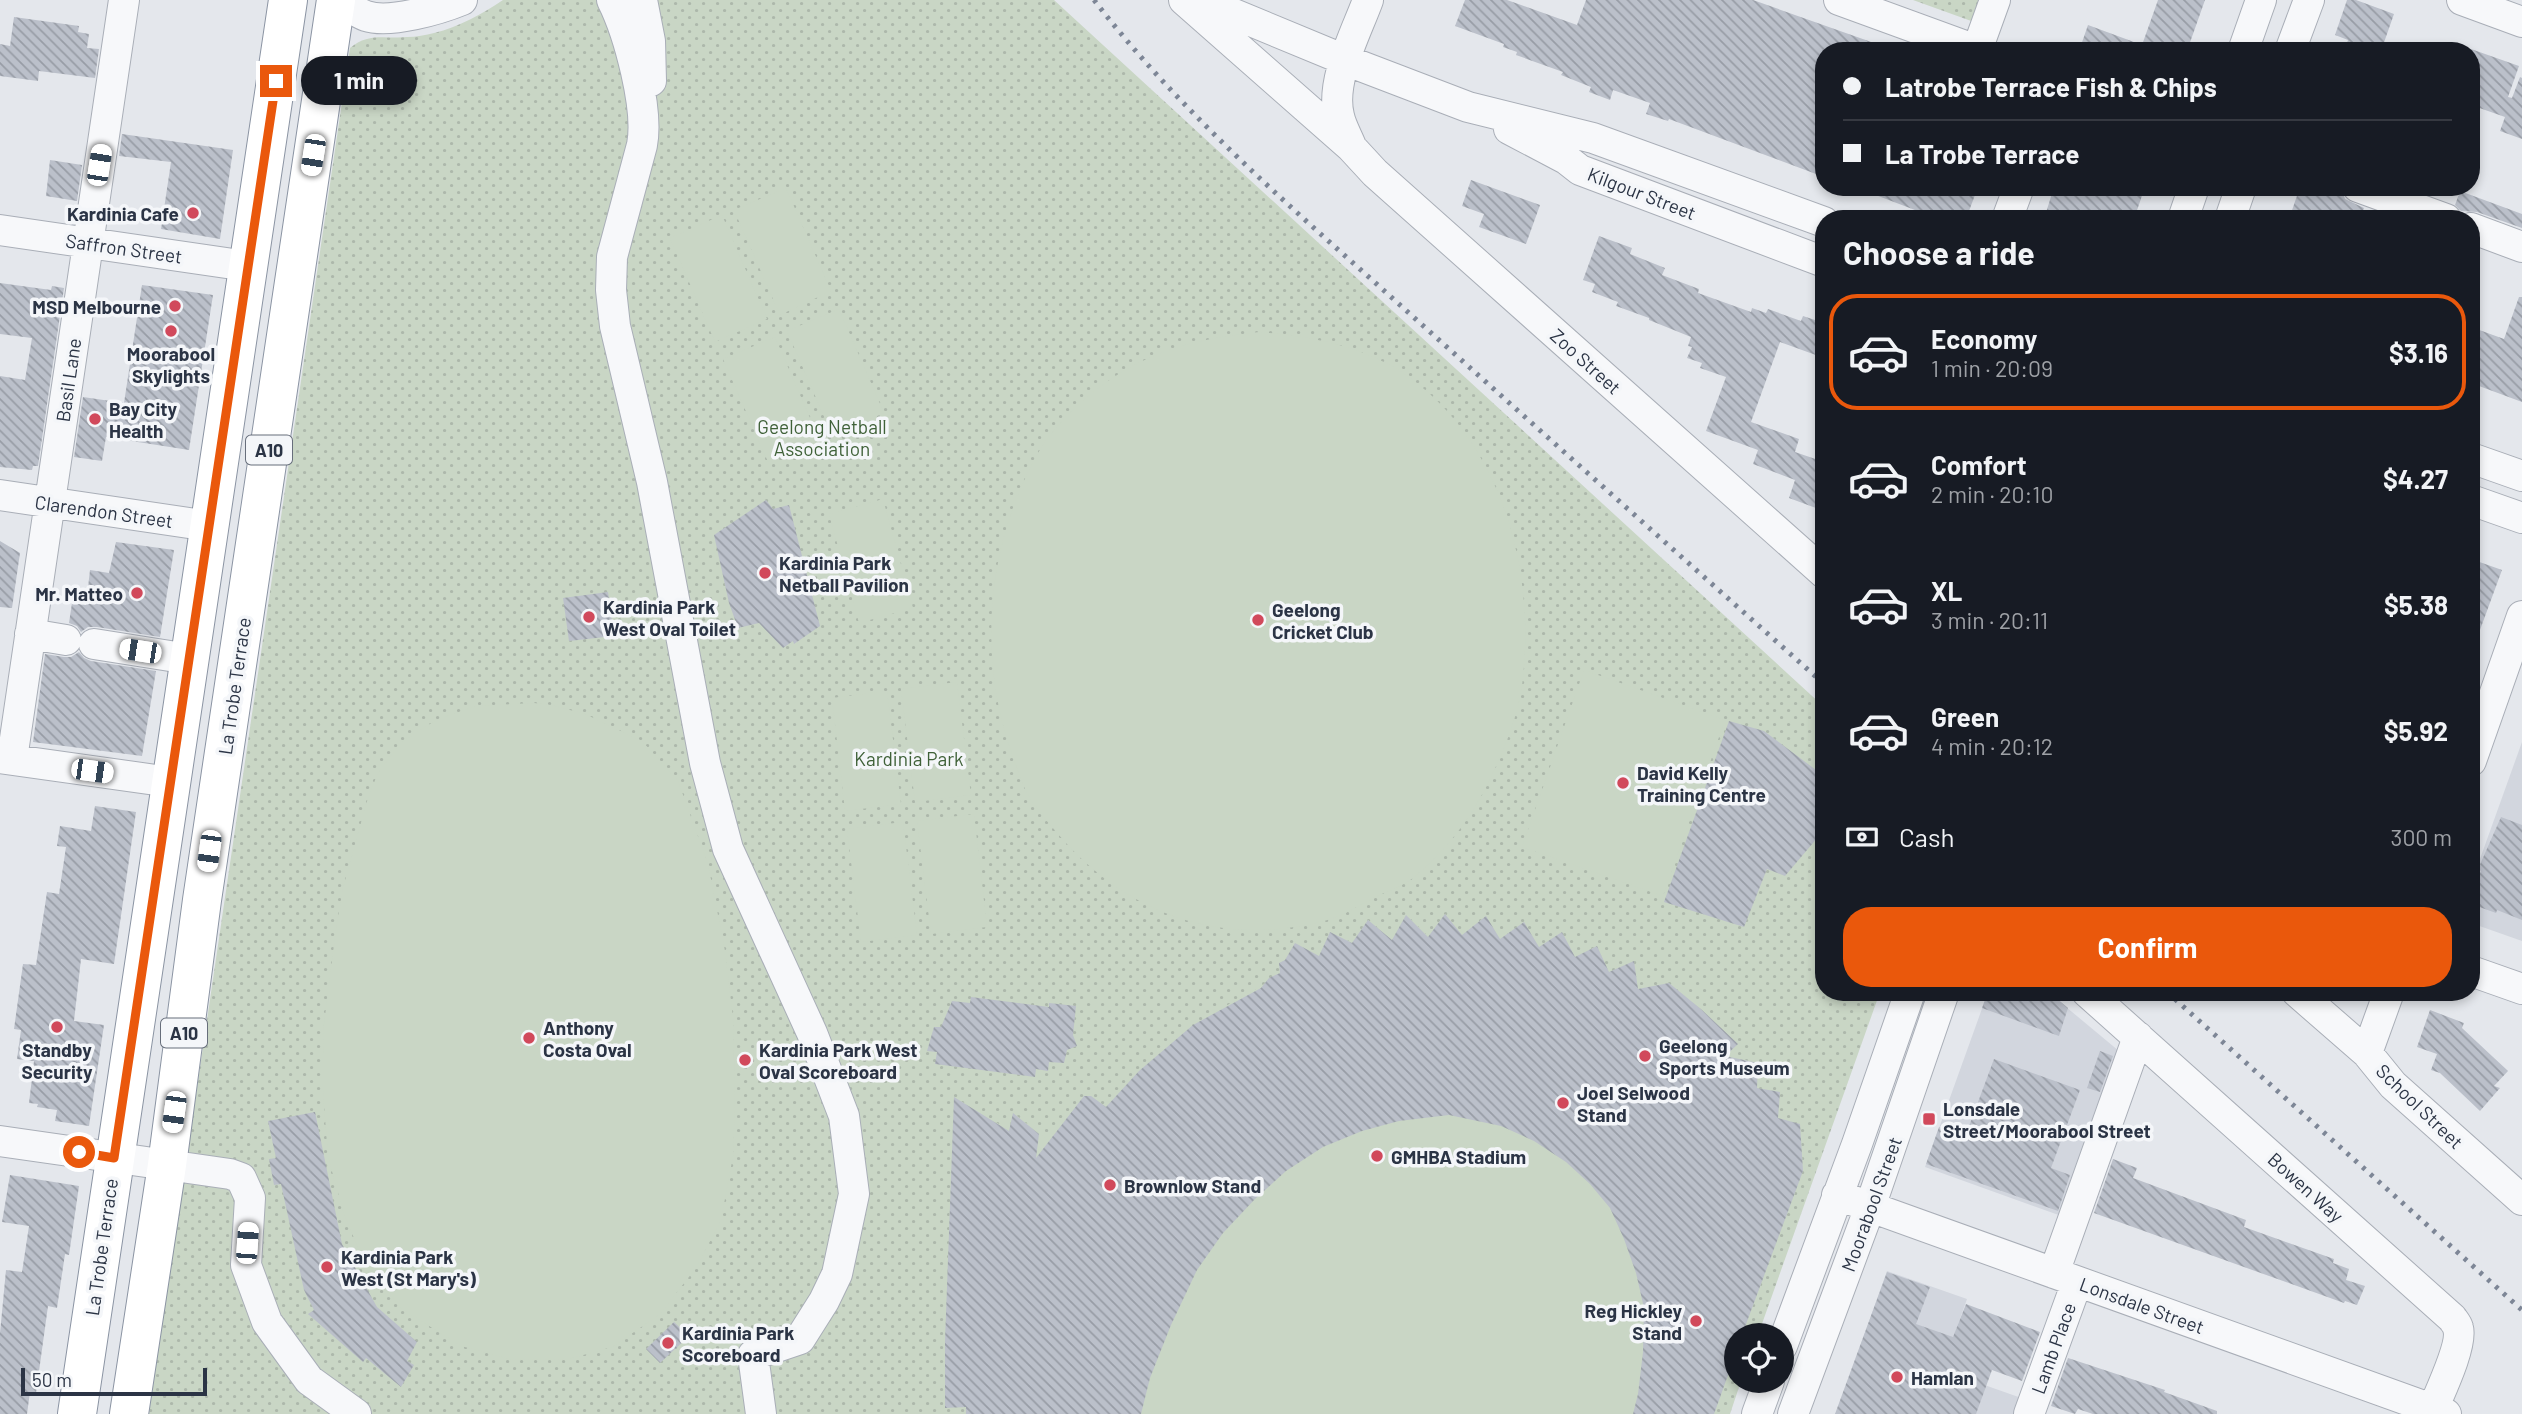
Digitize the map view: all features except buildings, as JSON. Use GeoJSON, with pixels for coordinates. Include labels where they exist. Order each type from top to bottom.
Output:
{"type":"FeatureCollection","features":[{"type":"Feature","properties":{"kind":"highway","name":"La Trobe Terrace"},"geometry":{"type":"LineString","coordinates":[[77,1414],[288,0]]}},
{"type":"Feature","properties":{"kind":"highway","name":"La Trobe Terrace"},"geometry":{"type":"LineString","coordinates":[[129,1414],[167,1165],[202,901],[337,0]]}},
{"type":"Feature","properties":{"kind":"street","name":"Basil Lane"},"geometry":{"type":"LineString","coordinates":[[6,759],[30,634],[124,0]]}},
{"type":"Feature","properties":{"kind":"street"},"geometry":{"type":"LineString","coordinates":[[337,0],[374,18],[416,14],[463,0]]}},
{"type":"Feature","properties":{"kind":"street"},"geometry":{"type":"LineString","coordinates":[[612,0],[630,44],[643,123]]}},
{"type":"Feature","properties":{"kind":"street"},"geometry":{"type":"LineString","coordinates":[[642,0],[652,57],[651,81],[642,145],[612,257],[611,290],[615,326],[652,482],[705,763],[728,849],[812,1033],[844,1116],[854,1194],[837,1274],[824,1301],[800,1339],[753,1355],[761,1414]]}},
{"type":"Feature","properties":{"kind":"street","name":"Zoo Street"},"geometry":{"type":"LineString","coordinates":[[1184,0],[1815,565]]}},
{"type":"Feature","properties":{"kind":"street","name":"Kilgour Street"},"geometry":{"type":"LineString","coordinates":[[1201,0],[1345,60],[1468,107],[1593,138],[1815,219]]}},
{"type":"Feature","properties":{"kind":"street","name":"Zoo Street"},"geometry":{"type":"LineString","coordinates":[[1351,147],[1338,108],[1345,60],[1368,0]]}},
{"type":"Feature","properties":{"kind":"street"},"geometry":{"type":"LineString","coordinates":[[1839,0],[1956,42]]}},
{"type":"Feature","properties":{"kind":"street"},"geometry":{"type":"LineString","coordinates":[[1981,42],[1995,0]]}},
{"type":"Feature","properties":{"kind":"street"},"geometry":{"type":"LineString","coordinates":[[2246,42],[2261,0]]}},
{"type":"Feature","properties":{"kind":"street"},"geometry":{"type":"LineString","coordinates":[[2293,42],[2309,0]]}},
{"type":"Feature","properties":{"kind":"street"},"geometry":{"type":"LineString","coordinates":[[2462,0],[2518,13]]}},
{"type":"Feature","properties":{"kind":"street","name":"Kilgour Street"},"geometry":{"type":"LineString","coordinates":[[1468,107],[1566,159],[1580,170],[1815,259]]}},
{"type":"Feature","properties":{"kind":"street"},"geometry":{"type":"LineString","coordinates":[[2388,196],[2431,209]]}},
{"type":"Feature","properties":{"kind":"street"},"geometry":{"type":"LineString","coordinates":[[1741,232],[1756,198]]}},
{"type":"Feature","properties":{"kind":"street","name":"Saffron Street"},"geometry":{"type":"LineString","coordinates":[[0,230],[247,266]]}},
{"type":"Feature","properties":{"kind":"street"},"geometry":{"type":"LineString","coordinates":[[2480,231],[2522,247]]}},
{"type":"Feature","properties":{"kind":"street"},"geometry":{"type":"LineString","coordinates":[[2480,460],[2522,476]]}},
{"type":"Feature","properties":{"kind":"street","name":"Clarendon Street"},"geometry":{"type":"LineString","coordinates":[[0,495],[209,526]]}},
{"type":"Feature","properties":{"kind":"street"},"geometry":{"type":"LineString","coordinates":[[2480,503],[2522,518]]}},
{"type":"Feature","properties":{"kind":"street"},"geometry":{"type":"LineString","coordinates":[[2480,735],[2522,615]]}},
{"type":"Feature","properties":{"kind":"street"},"geometry":{"type":"LineString","coordinates":[[30,634],[189,659]]}},
{"type":"Feature","properties":{"kind":"street"},"geometry":{"type":"LineString","coordinates":[[6,759],[170,782]]}},
{"type":"Feature","properties":{"kind":"street"},"geometry":{"type":"LineString","coordinates":[[2480,974],[2522,989]]}},
{"type":"Feature","properties":{"kind":"street","name":"Moorabool Street"},"geometry":{"type":"LineString","coordinates":[[1790,1323],[1907,1001]]}},
{"type":"Feature","properties":{"kind":"street","name":"Moorabool Street"},"geometry":{"type":"LineString","coordinates":[[1793,1414],[1870,1208],[1941,1001]]}},
{"type":"Feature","properties":{"kind":"street","name":"Bowen Way"},"geometry":{"type":"LineString","coordinates":[[2097,1001],[2452,1318],[2458,1329],[2458,1340],[2449,1370],[2442,1413]]}},
{"type":"Feature","properties":{"kind":"street"},"geometry":{"type":"LineString","coordinates":[[2307,1001],[2367,1053]]}},
{"type":"Feature","properties":{"kind":"street","name":"School Street"},"geometry":{"type":"LineString","coordinates":[[2386,1001],[2367,1053],[2393,1085],[2522,1200]]}},
{"type":"Feature","properties":{"kind":"street","name":"Lamb Place"},"geometry":{"type":"LineString","coordinates":[[2029,1414],[2066,1277],[2138,1037]]}},
{"type":"Feature","properties":{"kind":"street"},"geometry":{"type":"LineString","coordinates":[[0,1141],[230,1174],[241,1178],[250,1198],[246,1265],[267,1322],[309,1380],[356,1414]]}},
{"type":"Feature","properties":{"kind":"street","name":"Lonsdale Street"},"geometry":{"type":"LineString","coordinates":[[1837,1195],[2442,1413]]}},
{"type":"Feature","properties":{"kind":"street"},"geometry":{"type":"LineString","coordinates":[[1757,1414],[1765,1393]]}},
{"type":"Feature","properties":{"kind":"shaded area"},"geometry":{"type":"Polygon","coordinates":[[[2522,742],[2522,941],[2480,926],[2480,859],[2522,742]]]}},
{"type":"Feature","properties":{"kind":"shaded area"},"geometry":{"type":"Polygon","coordinates":[[[1985,1001],[2059,1001],[2125,1056],[2067,1218],[1925,1167],[1985,1001]]]}},
{"type":"Feature","properties":{"kind":"shaded area"},"geometry":{"type":"Polygon","coordinates":[[[1887,1271],[1967,1299],[1942,1370],[2027,1400],[2022,1414],[1836,1414],[1887,1271]]]}},
{"type":"Feature","properties":{"kind":"green space","name":"Kardinia Park"},"geometry":{"type":"Polygon","coordinates":[[[503,0],[1054,0],[1815,699],[1815,1001],[1877,1001],[1762,1323],[1724,1323],[1724,1393],[1737,1393],[1730,1414],[149,1414],[350,48],[370,38],[414,37],[470,20],[503,0]]]}},
{"type":"Feature","properties":{"kind":"green space"},"geometry":{"type":"Polygon","coordinates":[[[1913,0],[1982,0],[1974,22],[1913,0]]]}},
{"type":"Feature","properties":{"kind":"green space"},"geometry":{"type":"Polygon","coordinates":[[[786,188],[831,291],[780,315],[734,210],[786,188]]]}},
{"type":"Feature","properties":{"kind":"green space"},"geometry":{"type":"Polygon","coordinates":[[[722,215],[767,319],[715,342],[670,238],[722,215]]]}},
{"type":"Feature","properties":{"kind":"green space"},"geometry":{"type":"Polygon","coordinates":[[[839,309],[884,413],[832,435],[787,331],[839,309]]]}},
{"type":"Feature","properties":{"kind":"green space","name":"Geelong Cricket Club"},"geometry":{"type":"Polygon","coordinates":[[[1259,332],[1322,341],[1382,361],[1418,384],[1448,413],[1473,446],[1493,482],[1508,521],[1518,561],[1524,603],[1525,645],[1520,698],[1500,757],[1475,807],[1457,833],[1425,868],[1398,887],[1339,916],[1279,929],[1243,930],[1208,926],[1142,903],[1112,884],[1084,861],[1058,834],[1029,797],[1022,783],[1002,720],[994,681],[991,642],[998,564],[1007,526],[1038,453],[1062,421],[1103,384],[1148,358],[1202,341],[1259,332]]]}},
{"type":"Feature","properties":{"kind":"green space"},"geometry":{"type":"Polygon","coordinates":[[[775,337],[820,441],[768,462],[723,359],[775,337]]]}},
{"type":"Feature","properties":{"kind":"green space"},"geometry":{"type":"Polygon","coordinates":[[[883,499],[913,608],[859,623],[829,514],[883,499]]]}},
{"type":"Feature","properties":{"kind":"green space","name":"David Kelly Training Centre"},"geometry":{"type":"Polygon","coordinates":[[[1584,670],[1725,720],[1663,896],[1522,847],[1584,670]]]}},
{"type":"Feature","properties":{"kind":"green space"},"geometry":{"type":"Polygon","coordinates":[[[957,682],[971,795],[915,802],[901,689],[957,682]]]}},
{"type":"Feature","properties":{"kind":"green space"},"geometry":{"type":"Polygon","coordinates":[[[887,691],[901,804],[845,811],[832,698],[887,691]]]}},
{"type":"Feature","properties":{"kind":"green space","name":"Anthony Costa Oval"},"geometry":{"type":"Polygon","coordinates":[[[534,703],[585,714],[642,741],[678,781],[708,864],[725,951],[733,1018],[735,1103],[733,1156],[721,1220],[696,1268],[659,1315],[612,1347],[569,1359],[514,1360],[461,1346],[402,1309],[365,1265],[344,1214],[328,1157],[323,1053],[324,1024],[343,888],[377,775],[399,744],[436,720],[476,706],[534,703]]]}},
{"type":"Feature","properties":{"kind":"green space"},"geometry":{"type":"Polygon","coordinates":[[[974,814],[987,927],[931,934],[917,821],[974,814]]]}},
{"type":"Feature","properties":{"kind":"green space"},"geometry":{"type":"Polygon","coordinates":[[[903,822],[917,935],[861,942],[847,829],[903,822]]]}},
{"type":"Feature","properties":{"kind":"green space","name":"GMHBA Stadium"},"geometry":{"type":"Polygon","coordinates":[[[1445,914],[1460,932],[1465,933],[1486,916],[1498,936],[1503,937],[1524,922],[1537,944],[1541,945],[1562,932],[1574,955],[1578,956],[1597,946],[1607,968],[1612,971],[1634,961],[1637,984],[1643,988],[1668,983],[1672,999],[1681,993],[1738,1044],[1728,1054],[1758,1063],[1757,1088],[1780,1092],[1778,1118],[1800,1124],[1803,1171],[1746,1323],[1724,1323],[1724,1378],[1714,1414],[966,1414],[965,1407],[945,1408],[954,1097],[1009,1130],[1013,1113],[1049,1141],[1087,1093],[1106,1107],[1172,1041],[1280,973],[1279,963],[1285,960],[1295,943],[1316,954],[1321,951],[1330,932],[1349,941],[1354,940],[1368,920],[1389,938],[1394,936],[1406,915],[1426,934],[1431,933],[1445,914]]]}},
{"type":"Feature","properties":{"kind":"railway"},"geometry":{"type":"LineString","coordinates":[[1094,0],[1166,84],[1244,164],[1815,676]]}},
{"type":"Feature","properties":{"kind":"railway"},"geometry":{"type":"LineString","coordinates":[[2177,1001],[2522,1310]]}},
{"type":"Feature","properties":{"kind":"place","name":"Kardinia Cafe"},"geometry":{"type":"Point","coordinates":[193,213]}},
{"type":"Feature","properties":{"kind":"place","name":"MSD Melbourne"},"geometry":{"type":"Point","coordinates":[175,306]}},
{"type":"Feature","properties":{"kind":"place","name":"Moorabool Skylights"},"geometry":{"type":"Point","coordinates":[171,331]}},
{"type":"Feature","properties":{"kind":"place","name":"Bay City Health"},"geometry":{"type":"Point","coordinates":[95,419]}},
{"type":"Feature","properties":{"kind":"place","name":"Kardinia Park Netball Pavilion"},"geometry":{"type":"Point","coordinates":[765,573]}},
{"type":"Feature","properties":{"kind":"place","name":"Mr. Matteo"},"geometry":{"type":"Point","coordinates":[137,593]}},
{"type":"Feature","properties":{"kind":"place","name":"Kardinia Park West Oval Toilet"},"geometry":{"type":"Point","coordinates":[589,617]}},
{"type":"Feature","properties":{"kind":"place","name":"Geelong Cricket Club"},"geometry":{"type":"Point","coordinates":[1258,620]}},
{"type":"Feature","properties":{"kind":"place","name":"David Kelly Training Centre"},"geometry":{"type":"Point","coordinates":[1623,783]}},
{"type":"Feature","properties":{"kind":"place","name":"Standby Security"},"geometry":{"type":"Point","coordinates":[57,1027]}},
{"type":"Feature","properties":{"kind":"place","name":"Anthony Costa Oval"},"geometry":{"type":"Point","coordinates":[529,1038]}},
{"type":"Feature","properties":{"kind":"place","name":"Geelong Sports Museum"},"geometry":{"type":"Point","coordinates":[1645,1056]}},
{"type":"Feature","properties":{"kind":"place","name":"Kardinia Park West Oval Scoreboard"},"geometry":{"type":"Point","coordinates":[745,1060]}},
{"type":"Feature","properties":{"kind":"place","name":"Joel Selwood Stand"},"geometry":{"type":"Point","coordinates":[1563,1103]}},
{"type":"Feature","properties":{"kind":"place","name":"Lonsdale Street/Moorabool Street"},"geometry":{"type":"Point","coordinates":[1929,1119]}},
{"type":"Feature","properties":{"kind":"place","name":"GMHBA Stadium"},"geometry":{"type":"Point","coordinates":[1377,1156]}},
{"type":"Feature","properties":{"kind":"place","name":"Brownlow Stand"},"geometry":{"type":"Point","coordinates":[1110,1185]}},
{"type":"Feature","properties":{"kind":"place","name":"Kardinia Park West (St Mary's)"},"geometry":{"type":"Point","coordinates":[327,1267]}},
{"type":"Feature","properties":{"kind":"place","name":"Reg Hickley Stand"},"geometry":{"type":"Point","coordinates":[1696,1321]}},
{"type":"Feature","properties":{"kind":"place","name":"Kardinia Park Scoreboard"},"geometry":{"type":"Point","coordinates":[668,1343]}},
{"type":"Feature","properties":{"kind":"place","name":"Hamlan"},"geometry":{"type":"Point","coordinates":[1897,1377]}},
{"type":"Feature","properties":{"kind":"route"},"geometry":{"type":"LineString","coordinates":[[79,1152],[114,1158],[276,81]]}},
{"type":"Feature","properties":{"kind":"park label","name":"Geelong Netball Association"},"geometry":{"type":"Point","coordinates":[822,437]}}]}
